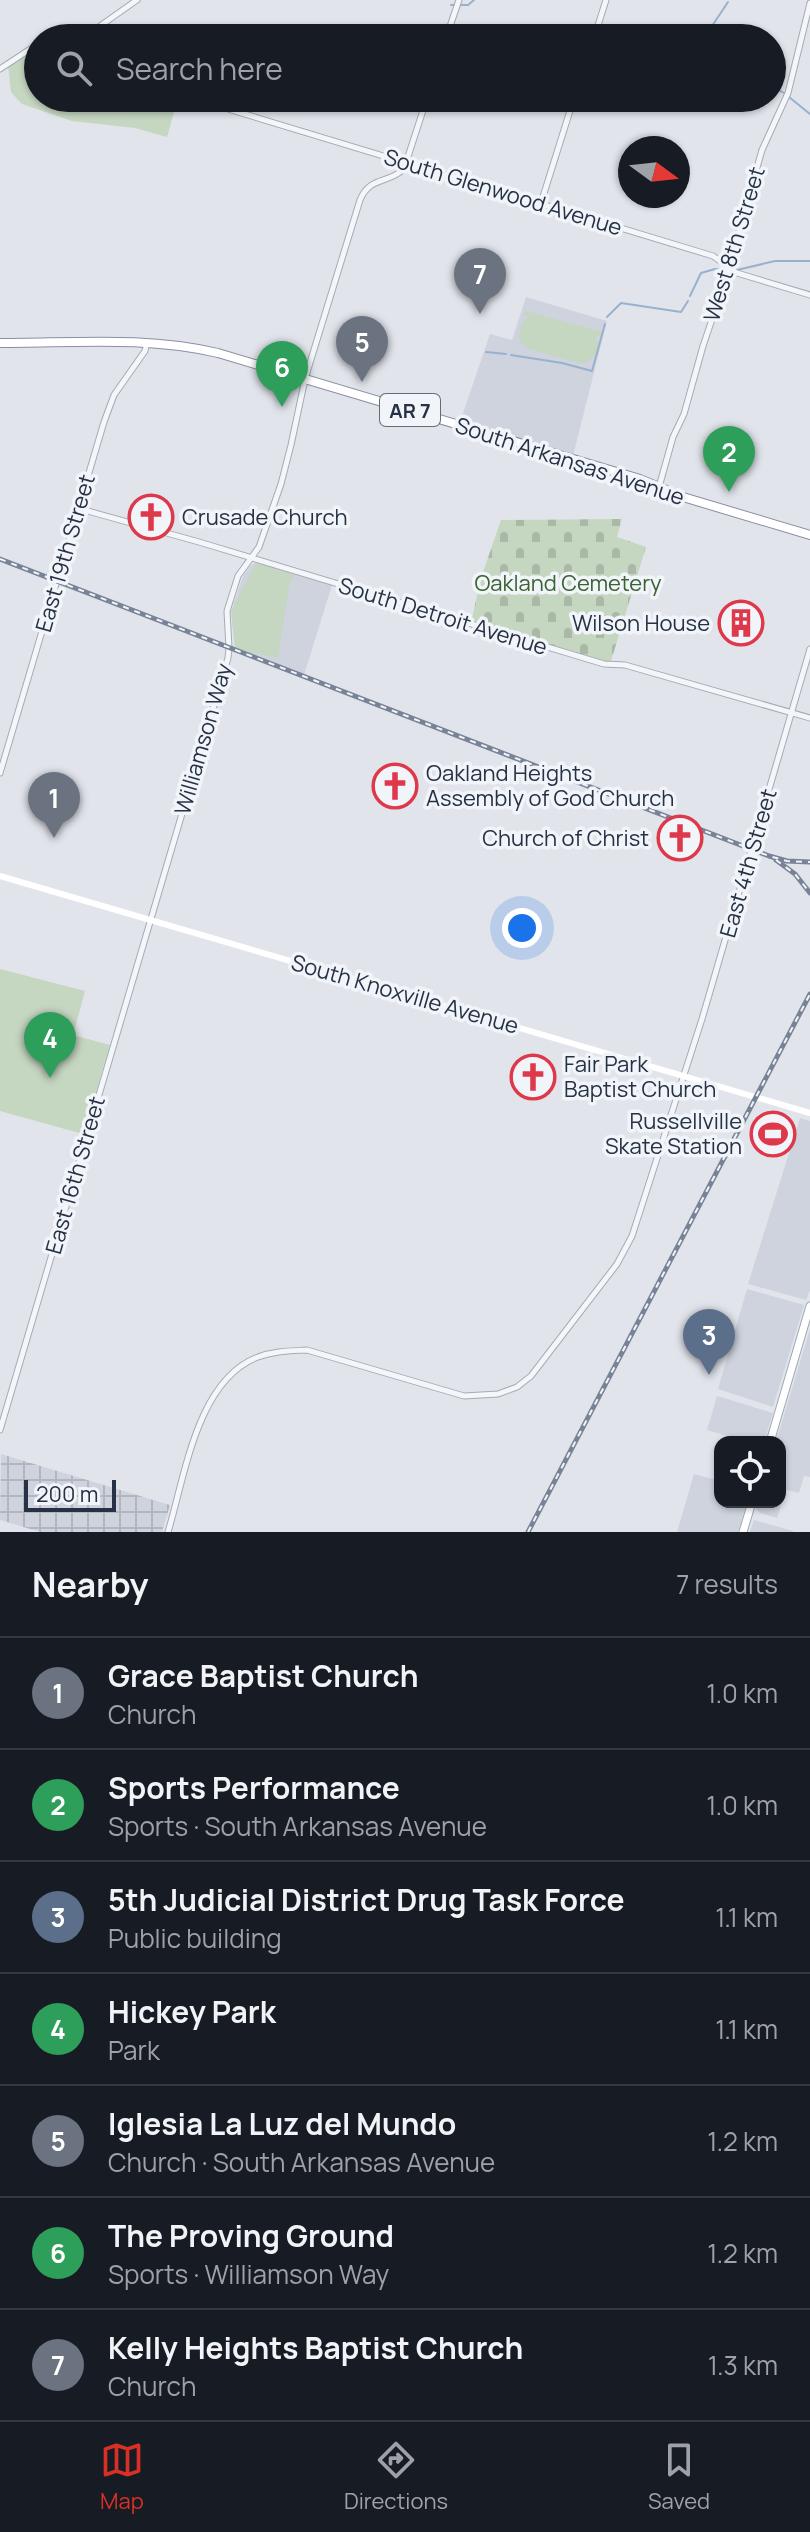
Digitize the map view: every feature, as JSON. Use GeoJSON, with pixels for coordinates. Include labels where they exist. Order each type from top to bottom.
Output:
{"type":"FeatureCollection","features":[{"type":"Feature","properties":{"kind":"highway","name":"South Arkansas Avenue"},"geometry":{"type":"LineString","coordinates":[[0,343],[147,342],[203,349],[520,442],[683,497],[810,535]]}},
{"type":"Feature","properties":{"kind":"main road","name":"South Knoxville Avenue"},"geometry":{"type":"LineString","coordinates":[[0,876],[810,1113]]}},
{"type":"Feature","properties":{"kind":"main road"},"geometry":{"type":"LineString","coordinates":[[772,1436],[810,1306]]}},
{"type":"Feature","properties":{"kind":"main road"},"geometry":{"type":"LineString","coordinates":[[743,1532],[750,1508]]}},
{"type":"Feature","properties":{"kind":"street"},"geometry":{"type":"LineString","coordinates":[[105,24],[137,0]]}},
{"type":"Feature","properties":{"kind":"street"},"geometry":{"type":"LineString","coordinates":[[451,24],[459,0]]}},
{"type":"Feature","properties":{"kind":"street"},"geometry":{"type":"LineString","coordinates":[[598,24],[606,0]]}},
{"type":"Feature","properties":{"kind":"street","name":"West 8th Street"},"geometry":{"type":"LineString","coordinates":[[786,97],[810,3]]}},
{"type":"Feature","properties":{"kind":"street"},"geometry":{"type":"LineString","coordinates":[[0,69],[24,53]]}},
{"type":"Feature","properties":{"kind":"street","name":"South Glenwood Avenue"},"geometry":{"type":"LineString","coordinates":[[238,112],[713,256],[737,273],[810,295]]}},
{"type":"Feature","properties":{"kind":"street"},"geometry":{"type":"LineString","coordinates":[[407,163],[423,112]]}},
{"type":"Feature","properties":{"kind":"street"},"geometry":{"type":"LineString","coordinates":[[541,203],[570,112]]}},
{"type":"Feature","properties":{"kind":"street","name":"West 8th Street"},"geometry":{"type":"LineString","coordinates":[[659,487],[729,267],[762,150],[779,112]]}},
{"type":"Feature","properties":{"kind":"street","name":"Williamson Way"},"geometry":{"type":"LineString","coordinates":[[151,920],[229,653],[227,611],[238,576],[259,547],[281,484],[305,379],[363,194],[371,184],[400,173],[407,163]]}},
{"type":"Feature","properties":{"kind":"street","name":"East 19th Street"},"geometry":{"type":"LineString","coordinates":[[0,773],[77,508],[114,395],[145,351],[147,342]]}},
{"type":"Feature","properties":{"kind":"street","name":"South Detroit Avenue"},"geometry":{"type":"LineString","coordinates":[[77,508],[593,661],[625,665],[810,718]]}},
{"type":"Feature","properties":{"kind":"street","name":"East 4th Street"},"geometry":{"type":"LineString","coordinates":[[168,1532],[196,1436],[210,1400],[240,1367],[258,1357],[281,1351],[307,1350],[464,1396],[498,1394],[517,1387],[531,1376],[617,1264],[627,1245],[684,1076],[810,649]]}},
{"type":"Feature","properties":{"kind":"street","name":"East 16th Street"},"geometry":{"type":"LineString","coordinates":[[0,1430],[151,920]]}},
{"type":"Feature","properties":{"kind":"shaded area"},"geometry":{"type":"Polygon","coordinates":[[[526,297],[607,321],[573,456],[460,422],[490,334],[512,340],[526,297]]]}},
{"type":"Feature","properties":{"kind":"shaded area"},"geometry":{"type":"Polygon","coordinates":[[[257,562],[332,585],[304,675],[236,648],[233,605],[243,576],[257,562]]]}},
{"type":"Feature","properties":{"kind":"shaded area"},"geometry":{"type":"Polygon","coordinates":[[[800,1118],[810,1121],[810,1290],[806,1300],[748,1284],[800,1118]]]}},
{"type":"Feature","properties":{"kind":"shaded area"},"geometry":{"type":"Polygon","coordinates":[[[747,1289],[804,1305],[773,1407],[718,1389],[747,1289]]]}},
{"type":"Feature","properties":{"kind":"shaded area"},"geometry":{"type":"Polygon","coordinates":[[[810,1329],[810,1477],[804,1476],[799,1493],[786,1490],[786,1436],[778,1436],[810,1329]]]}},
{"type":"Feature","properties":{"kind":"shaded area"},"geometry":{"type":"Polygon","coordinates":[[[717,1396],[773,1413],[766,1436],[728,1436],[707,1430],[717,1396]]]}},
{"type":"Feature","properties":{"kind":"shaded area"},"geometry":{"type":"Polygon","coordinates":[[[1,1454],[170,1505],[162,1532],[40,1532],[0,1520],[1,1454]]]}},
{"type":"Feature","properties":{"kind":"shaded area"},"geometry":{"type":"Polygon","coordinates":[[[694,1474],[714,1479],[714,1508],[745,1508],[738,1532],[677,1532],[694,1474]]]}},
{"type":"Feature","properties":{"kind":"shaded area"},"geometry":{"type":"Polygon","coordinates":[[[756,1508],[780,1508],[777,1518],[756,1508]]]}},
{"type":"Feature","properties":{"kind":"shaded area"},"geometry":{"type":"Polygon","coordinates":[[[754,1520],[793,1531],[793,1532],[750,1532],[754,1520]]]}},
{"type":"Feature","properties":{"kind":"green space"},"geometry":{"type":"Polygon","coordinates":[[[24,55],[24,105],[11,92],[8,65],[24,55]]]}},
{"type":"Feature","properties":{"kind":"green space"},"geometry":{"type":"Polygon","coordinates":[[[46,112],[174,112],[167,137],[135,128],[72,121],[46,112]]]}},
{"type":"Feature","properties":{"kind":"green space"},"geometry":{"type":"Polygon","coordinates":[[[525,311],[603,332],[602,337],[596,336],[599,346],[595,356],[582,364],[529,349],[519,337],[521,325],[529,317],[524,315],[525,311]]]}},
{"type":"Feature","properties":{"kind":"green space","name":"Oakland Cemetery"},"geometry":{"type":"Polygon","coordinates":[[[622,519],[617,537],[646,547],[611,661],[471,623],[481,578],[501,520],[622,519]]]}},
{"type":"Feature","properties":{"kind":"green space"},"geometry":{"type":"Polygon","coordinates":[[[256,563],[295,575],[289,586],[278,658],[235,649],[231,611],[256,563]]]}},
{"type":"Feature","properties":{"kind":"green space"},"geometry":{"type":"Polygon","coordinates":[[[0,969],[85,991],[73,1035],[110,1045],[83,1134],[0,1111],[0,969]]]}},
{"type":"Feature","properties":{"kind":"green space","name":"Russellville Skate Station"},"geometry":{"type":"Polygon","coordinates":[[[772,1121],[781,1124],[773,1151],[769,1149],[770,1145],[765,1144],[772,1121]]]}},
{"type":"Feature","properties":{"kind":"waterway"},"geometry":{"type":"LineString","coordinates":[[461,5],[468,5],[474,0]]}},
{"type":"Feature","properties":{"kind":"waterway"},"geometry":{"type":"LineString","coordinates":[[713,24],[728,2]]}},
{"type":"Feature","properties":{"kind":"waterway"},"geometry":{"type":"LineString","coordinates":[[789,97],[810,114]]}},
{"type":"Feature","properties":{"kind":"waterway"},"geometry":{"type":"LineString","coordinates":[[737,270],[775,261],[810,261]]}},
{"type":"Feature","properties":{"kind":"waterway"},"geometry":{"type":"LineString","coordinates":[[690,296],[701,273],[725,270]]}},
{"type":"Feature","properties":{"kind":"waterway"},"geometry":{"type":"LineString","coordinates":[[607,317],[621,303],[681,312],[688,301]]}},
{"type":"Feature","properties":{"kind":"waterway"},"geometry":{"type":"LineString","coordinates":[[511,355],[592,371],[605,324]]}},
{"type":"Feature","properties":{"kind":"waterway"},"geometry":{"type":"LineString","coordinates":[[486,352],[506,354]]}},
{"type":"Feature","properties":{"kind":"railway"},"geometry":{"type":"LineString","coordinates":[[0,559],[769,856],[810,862]]}},
{"type":"Feature","properties":{"kind":"railway"},"geometry":{"type":"LineString","coordinates":[[776,860],[795,874],[810,893]]}},
{"type":"Feature","properties":{"kind":"railway"},"geometry":{"type":"LineString","coordinates":[[528,1532],[810,994]]}},
{"type":"Feature","properties":{"kind":"place","name":"Kelly Heights Baptist Church"},"geometry":{"type":"Point","coordinates":[480,314]}},
{"type":"Feature","properties":{"kind":"place","name":"Iglesia La Luz del Mundo"},"geometry":{"type":"Point","coordinates":[362,382]}},
{"type":"Feature","properties":{"kind":"place","name":"The Proving Ground"},"geometry":{"type":"Point","coordinates":[282,407]}},
{"type":"Feature","properties":{"kind":"place","name":"Sports Performance"},"geometry":{"type":"Point","coordinates":[729,492]}},
{"type":"Feature","properties":{"kind":"place","name":"Crusade Church"},"geometry":{"type":"Point","coordinates":[151,517]}},
{"type":"Feature","properties":{"kind":"place","name":"Wilson House"},"geometry":{"type":"Point","coordinates":[741,623]}},
{"type":"Feature","properties":{"kind":"place","name":"Oakland Heights Assembly of God Church"},"geometry":{"type":"Point","coordinates":[395,786]}},
{"type":"Feature","properties":{"kind":"place","name":"Grace Baptist Church"},"geometry":{"type":"Point","coordinates":[54,838]}},
{"type":"Feature","properties":{"kind":"place","name":"Church of Christ"},"geometry":{"type":"Point","coordinates":[680,838]}},
{"type":"Feature","properties":{"kind":"place","name":"Fair Park Baptist Church"},"geometry":{"type":"Point","coordinates":[533,1077]}},
{"type":"Feature","properties":{"kind":"place","name":"Hickey Park"},"geometry":{"type":"Point","coordinates":[50,1078]}},
{"type":"Feature","properties":{"kind":"place","name":"Russellville Skate Station"},"geometry":{"type":"Point","coordinates":[773,1134]}},
{"type":"Feature","properties":{"kind":"place","name":"5th Judicial District Drug Task Force"},"geometry":{"type":"Point","coordinates":[709,1375]}}]}
